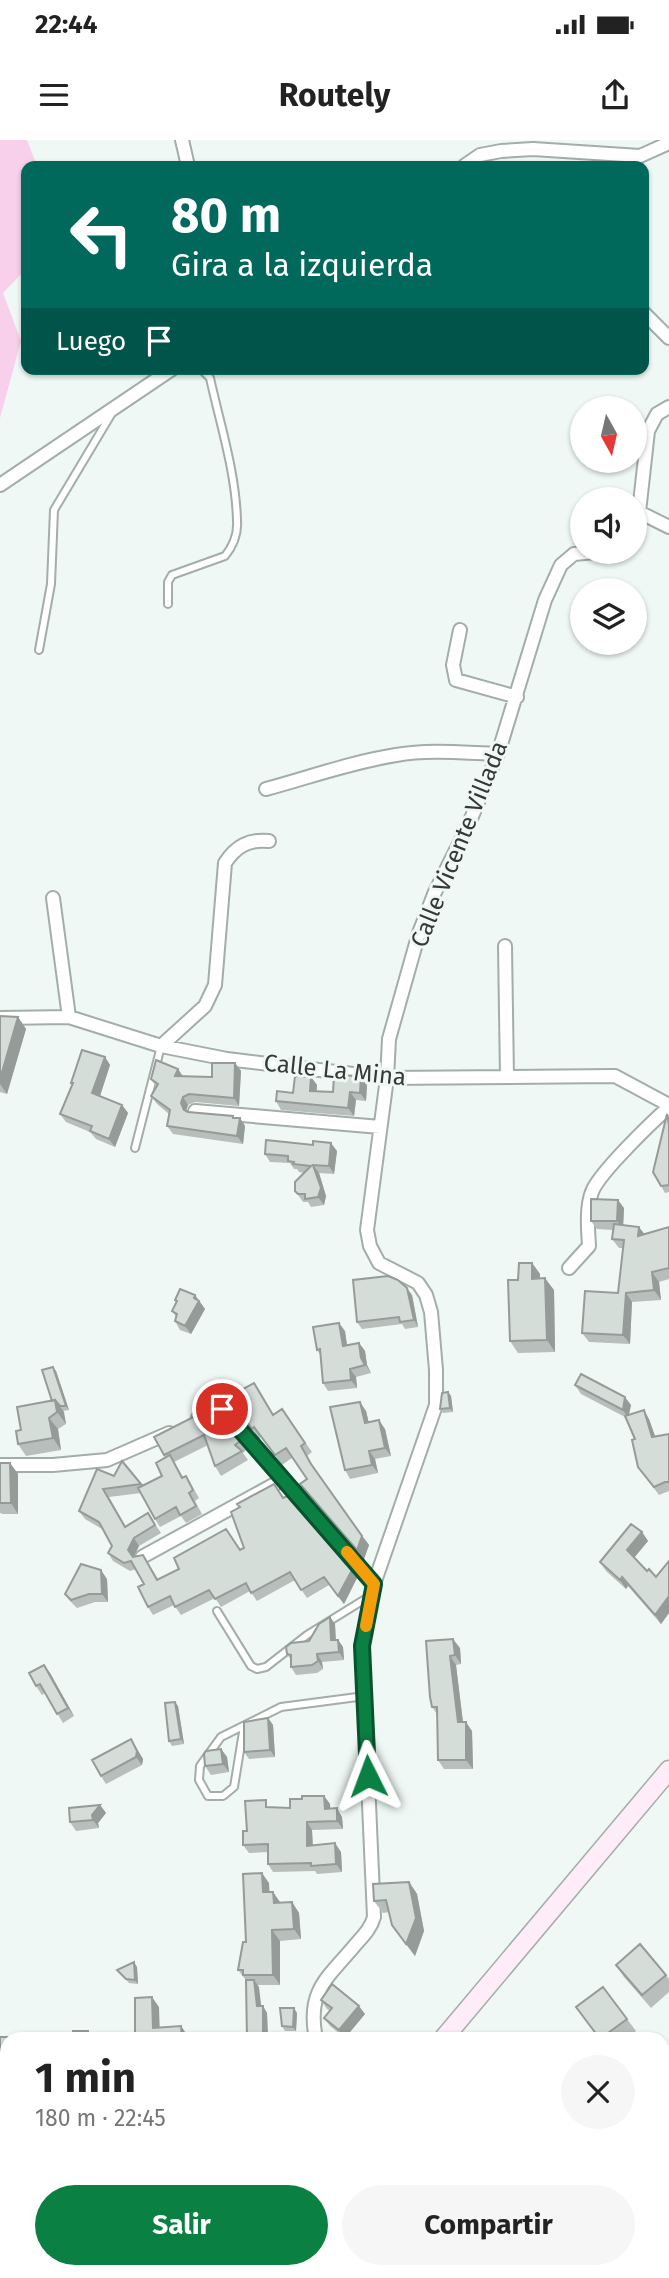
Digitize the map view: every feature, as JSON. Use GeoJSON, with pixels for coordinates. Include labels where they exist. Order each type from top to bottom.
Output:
{"type":"FeatureCollection","features":[{"type":"Feature","properties":{"kind":"main road"},"geometry":{"type":"LineString","coordinates":[[449,2032],[669,1770]]}},
{"type":"Feature","properties":{"kind":"street"},"geometry":{"type":"LineString","coordinates":[[183,140],[187,161]]}},
{"type":"Feature","properties":{"kind":"street"},"geometry":{"type":"LineString","coordinates":[[471,161],[480,155],[533,149],[638,161],[666,148]]}},
{"type":"Feature","properties":{"kind":"street"},"geometry":{"type":"LineString","coordinates":[[649,318],[669,338]]}},
{"type":"Feature","properties":{"kind":"street"},"geometry":{"type":"LineString","coordinates":[[0,485],[163,375]]}},
{"type":"Feature","properties":{"kind":"street"},"geometry":{"type":"LineString","coordinates":[[641,487],[648,431],[657,414],[669,407]]}},
{"type":"Feature","properties":{"kind":"street"},"geometry":{"type":"LineString","coordinates":[[647,520],[669,527]]}},
{"type":"Feature","properties":{"kind":"street","name":"Calle Vicente Villada"},"geometry":{"type":"LineString","coordinates":[[315,2032],[313,2010],[316,1994],[368,1930],[374,1917],[362,1646],[373,1589],[436,1405],[431,1312],[426,1296],[418,1283],[379,1263],[370,1246],[367,1230],[387,1079],[389,1039],[419,933],[498,754],[545,600],[561,565],[570,557]]}},
{"type":"Feature","properties":{"kind":"street"},"geometry":{"type":"LineString","coordinates":[[460,630],[453,665],[456,680],[517,697]]}},
{"type":"Feature","properties":{"kind":"street"},"geometry":{"type":"LineString","coordinates":[[266,789],[321,771],[397,755],[432,752],[498,754]]}},
{"type":"Feature","properties":{"kind":"street"},"geometry":{"type":"LineString","coordinates":[[162,1046],[205,1006],[215,985],[225,863],[231,852],[243,844],[256,840],[269,841]]}},
{"type":"Feature","properties":{"kind":"street"},"geometry":{"type":"LineString","coordinates":[[52,898],[69,1017]]}},
{"type":"Feature","properties":{"kind":"street"},"geometry":{"type":"LineString","coordinates":[[505,946],[507,1077]]}},
{"type":"Feature","properties":{"kind":"street","name":"Calle La Mina"},"geometry":{"type":"LineString","coordinates":[[0,1018],[69,1017],[162,1046],[227,1059],[387,1079],[615,1076],[669,1106]]}},
{"type":"Feature","properties":{"kind":"street"},"geometry":{"type":"LineString","coordinates":[[569,1268],[589,1246],[592,1190],[644,1128],[669,1106]]}},
{"type":"Feature","properties":{"kind":"street"},"geometry":{"type":"LineString","coordinates":[[195,1111],[380,1127]]}},
{"type":"Feature","properties":{"kind":"street"},"geometry":{"type":"LineString","coordinates":[[0,1465],[53,1465],[107,1460],[219,1408],[228,1414],[284,1479],[373,1589]]}},
{"type":"Feature","properties":{"kind":"street"},"geometry":{"type":"LineString","coordinates":[[142,1557],[284,1479]]}},
{"type":"Feature","properties":{"kind":"lane"},"geometry":{"type":"LineString","coordinates":[[168,604],[168,582],[172,575],[225,556],[235,538],[237,523],[229,464],[210,378],[207,375]]}},
{"type":"Feature","properties":{"kind":"lane"},"geometry":{"type":"LineString","coordinates":[[39,650],[51,584],[54,510],[116,406]]}},
{"type":"Feature","properties":{"kind":"lane"},"geometry":{"type":"LineString","coordinates":[[135,1148],[162,1046]]}},
{"type":"Feature","properties":{"kind":"lane"},"geometry":{"type":"LineString","coordinates":[[217,1611],[251,1666],[257,1669],[266,1667],[373,1589]]}},
{"type":"Feature","properties":{"kind":"lane"},"geometry":{"type":"LineString","coordinates":[[244,1726],[234,1787],[223,1796],[208,1796],[199,1780],[200,1766],[221,1737],[281,1707],[365,1696]]}},
{"type":"Feature","properties":{"kind":"shaded area"},"geometry":{"type":"Polygon","coordinates":[[[0,140],[27,140],[35,161],[21,161],[21,274],[3,293],[21,341],[0,418],[0,140]]]}},
{"type":"Feature","properties":{"kind":"building"},"geometry":{"type":"Polygon","coordinates":[[[0,1016],[18,1017],[0,1079],[0,1016]]]}},
{"type":"Feature","properties":{"kind":"building"},"geometry":{"type":"Polygon","coordinates":[[[82,1050],[105,1057],[92,1093],[122,1105],[109,1139],[90,1131],[92,1126],[60,1114],[73,1083],[82,1050]]]}},
{"type":"Feature","properties":{"kind":"building"},"geometry":{"type":"Polygon","coordinates":[[[156,1060],[178,1069],[175,1076],[212,1077],[212,1063],[235,1063],[234,1098],[189,1094],[183,1097],[181,1103],[188,1112],[240,1118],[237,1136],[167,1126],[170,1110],[151,1096],[158,1084],[151,1079],[156,1060]]]}},
{"type":"Feature","properties":{"kind":"building"},"geometry":{"type":"Polygon","coordinates":[[[334,1075],[361,1076],[360,1093],[350,1092],[348,1108],[276,1101],[277,1091],[293,1093],[295,1076],[311,1077],[310,1091],[333,1092],[334,1075]]]}},
{"type":"Feature","properties":{"kind":"building"},"geometry":{"type":"Polygon","coordinates":[[[667,1114],[669,1185],[661,1186],[653,1172],[667,1114]]]}},
{"type":"Feature","properties":{"kind":"building"},"geometry":{"type":"Polygon","coordinates":[[[266,1140],[313,1145],[313,1141],[331,1143],[329,1166],[313,1165],[321,1188],[318,1197],[305,1199],[305,1194],[295,1191],[295,1182],[311,1166],[293,1164],[294,1162],[288,1161],[288,1156],[265,1154],[266,1140]]]}},
{"type":"Feature","properties":{"kind":"building"},"geometry":{"type":"Polygon","coordinates":[[[591,1199],[618,1200],[617,1221],[591,1221],[591,1199]]]}},
{"type":"Feature","properties":{"kind":"building"},"geometry":{"type":"Polygon","coordinates":[[[614,1224],[639,1227],[638,1236],[669,1227],[669,1268],[652,1272],[654,1290],[626,1293],[623,1335],[582,1333],[585,1291],[618,1293],[624,1240],[612,1239],[614,1224]]]}},
{"type":"Feature","properties":{"kind":"building"},"geometry":{"type":"Polygon","coordinates":[[[519,1263],[532,1263],[532,1279],[545,1278],[547,1340],[510,1341],[508,1280],[518,1280],[519,1263]]]}},
{"type":"Feature","properties":{"kind":"building"},"geometry":{"type":"Polygon","coordinates":[[[388,1276],[407,1288],[414,1320],[400,1322],[399,1317],[357,1322],[353,1280],[388,1276]]]}},
{"type":"Feature","properties":{"kind":"building"},"geometry":{"type":"Polygon","coordinates":[[[180,1289],[195,1295],[194,1298],[199,1301],[185,1326],[175,1321],[177,1314],[172,1311],[180,1289]]]}},
{"type":"Feature","properties":{"kind":"building"},"geometry":{"type":"Polygon","coordinates":[[[339,1323],[343,1346],[359,1343],[365,1365],[350,1369],[351,1380],[323,1383],[320,1349],[317,1350],[313,1327],[339,1323]]]}},
{"type":"Feature","properties":{"kind":"building"},"geometry":{"type":"Polygon","coordinates":[[[53,1367],[66,1406],[52,1401],[42,1370],[53,1367]]]}},
{"type":"Feature","properties":{"kind":"building"},"geometry":{"type":"Polygon","coordinates":[[[581,1374],[625,1397],[623,1410],[575,1385],[581,1374]]]}},
{"type":"Feature","properties":{"kind":"building"},"geometry":{"type":"Polygon","coordinates":[[[254,1383],[273,1415],[282,1409],[305,1443],[301,1446],[311,1464],[362,1536],[357,1550],[300,1484],[307,1479],[286,1448],[275,1455],[228,1397],[254,1383]]]}},
{"type":"Feature","properties":{"kind":"building"},"geometry":{"type":"Polygon","coordinates":[[[448,1392],[450,1408],[440,1409],[442,1393],[448,1392]]]}},
{"type":"Feature","properties":{"kind":"building"},"geometry":{"type":"Polygon","coordinates":[[[55,1400],[57,1412],[49,1418],[53,1438],[18,1444],[16,1431],[21,1430],[17,1407],[55,1400]]]}},
{"type":"Feature","properties":{"kind":"building"},"geometry":{"type":"Polygon","coordinates":[[[360,1402],[365,1423],[379,1420],[385,1448],[369,1451],[372,1465],[345,1470],[330,1407],[360,1402]]]}},
{"type":"Feature","properties":{"kind":"building"},"geometry":{"type":"Polygon","coordinates":[[[209,1409],[219,1429],[226,1425],[240,1441],[235,1445],[242,1451],[215,1466],[204,1435],[164,1455],[154,1437],[209,1409]]]}},
{"type":"Feature","properties":{"kind":"building"},"geometry":{"type":"Polygon","coordinates":[[[644,1410],[652,1437],[669,1434],[669,1482],[654,1487],[638,1467],[632,1440],[635,1439],[625,1416],[644,1410]]]}},
{"type":"Feature","properties":{"kind":"building"},"geometry":{"type":"Polygon","coordinates":[[[170,1455],[182,1478],[186,1476],[193,1490],[189,1493],[196,1506],[180,1515],[176,1507],[155,1519],[138,1488],[162,1476],[156,1463],[170,1455]]]}},
{"type":"Feature","properties":{"kind":"building"},"geometry":{"type":"Polygon","coordinates":[[[122,1461],[141,1484],[103,1489],[125,1527],[148,1513],[155,1525],[134,1538],[128,1550],[133,1557],[143,1555],[157,1580],[179,1569],[174,1558],[226,1529],[240,1550],[244,1548],[231,1512],[240,1507],[237,1504],[274,1484],[283,1498],[287,1496],[352,1570],[338,1596],[324,1577],[301,1590],[290,1572],[251,1593],[246,1583],[215,1599],[209,1590],[175,1607],[170,1596],[148,1607],[138,1587],[144,1584],[131,1561],[124,1563],[108,1553],[112,1546],[99,1522],[79,1511],[97,1469],[114,1476],[122,1461]]]}},
{"type":"Feature","properties":{"kind":"building"},"geometry":{"type":"Polygon","coordinates":[[[0,1463],[10,1463],[11,1503],[0,1503],[0,1463]]]}},
{"type":"Feature","properties":{"kind":"building"},"geometry":{"type":"Polygon","coordinates":[[[631,1524],[642,1532],[627,1550],[647,1571],[649,1569],[656,1577],[669,1561],[669,1596],[655,1615],[622,1577],[620,1580],[600,1562],[631,1524]]]}},
{"type":"Feature","properties":{"kind":"building"},"geometry":{"type":"Polygon","coordinates":[[[81,1564],[101,1570],[102,1594],[89,1594],[71,1600],[65,1594],[81,1564]]]}},
{"type":"Feature","properties":{"kind":"building"},"geometry":{"type":"Polygon","coordinates":[[[330,1617],[331,1640],[338,1640],[339,1652],[317,1654],[318,1661],[312,1665],[291,1667],[291,1655],[287,1654],[286,1647],[291,1643],[309,1641],[319,1624],[330,1617]]]}},
{"type":"Feature","properties":{"kind":"building"},"geometry":{"type":"Polygon","coordinates":[[[453,1639],[455,1655],[450,1656],[458,1722],[466,1722],[466,1760],[438,1760],[437,1707],[432,1707],[430,1697],[426,1641],[453,1639]]]}},
{"type":"Feature","properties":{"kind":"building"},"geometry":{"type":"Polygon","coordinates":[[[44,1665],[68,1708],[57,1714],[40,1684],[36,1686],[29,1673],[44,1665]]]}},
{"type":"Feature","properties":{"kind":"building"},"geometry":{"type":"Polygon","coordinates":[[[175,1702],[181,1739],[169,1741],[165,1703],[175,1702]]]}},
{"type":"Feature","properties":{"kind":"building"},"geometry":{"type":"Polygon","coordinates":[[[268,1718],[270,1750],[244,1752],[244,1722],[268,1718]]]}},
{"type":"Feature","properties":{"kind":"building"},"geometry":{"type":"Polygon","coordinates":[[[131,1739],[137,1751],[136,1757],[101,1776],[92,1760],[131,1739]]]}},
{"type":"Feature","properties":{"kind":"building"},"geometry":{"type":"Polygon","coordinates":[[[221,1749],[223,1764],[205,1766],[206,1751],[221,1749]]]}},
{"type":"Feature","properties":{"kind":"building"},"geometry":{"type":"Polygon","coordinates":[[[302,1796],[324,1796],[325,1809],[337,1808],[337,1821],[307,1822],[307,1846],[335,1843],[336,1864],[268,1864],[268,1844],[243,1845],[243,1831],[247,1831],[245,1801],[266,1800],[266,1807],[290,1808],[290,1799],[302,1799],[302,1796]]]}},
{"type":"Feature","properties":{"kind":"building"},"geometry":{"type":"Polygon","coordinates":[[[100,1805],[92,1815],[93,1820],[70,1822],[69,1808],[100,1805]]]}},
{"type":"Feature","properties":{"kind":"building"},"geometry":{"type":"Polygon","coordinates":[[[262,1873],[263,1892],[273,1892],[274,1903],[292,1902],[294,1929],[272,1930],[273,1975],[243,1975],[243,1970],[238,1970],[243,1942],[246,1942],[243,1874],[262,1873]]]}},
{"type":"Feature","properties":{"kind":"building"},"geometry":{"type":"Polygon","coordinates":[[[409,1882],[416,1918],[406,1944],[392,1925],[386,1900],[374,1901],[373,1884],[409,1882]]]}},
{"type":"Feature","properties":{"kind":"building"},"geometry":{"type":"Polygon","coordinates":[[[640,1944],[666,1975],[642,1995],[616,1965],[640,1944]]]}},
{"type":"Feature","properties":{"kind":"building"},"geometry":{"type":"Polygon","coordinates":[[[134,1962],[135,1980],[126,1979],[117,1970],[134,1962]]]}},
{"type":"Feature","properties":{"kind":"building"},"geometry":{"type":"Polygon","coordinates":[[[246,1980],[254,1980],[257,2006],[263,2006],[263,2032],[247,2032],[246,1980]]]}},
{"type":"Feature","properties":{"kind":"building"},"geometry":{"type":"Polygon","coordinates":[[[332,1984],[359,2006],[339,2030],[324,2018],[332,2008],[321,2000],[332,1984]]]}},
{"type":"Feature","properties":{"kind":"building"},"geometry":{"type":"Polygon","coordinates":[[[603,1987],[627,2019],[609,2032],[595,2032],[576,2007],[603,1987]]]}},
{"type":"Feature","properties":{"kind":"building"},"geometry":{"type":"Polygon","coordinates":[[[152,1997],[153,2028],[181,2026],[181,2032],[135,2032],[135,1998],[152,1997]]]}},
{"type":"Feature","properties":{"kind":"building"},"geometry":{"type":"Polygon","coordinates":[[[280,2008],[294,2008],[293,2027],[282,2026],[280,2008]]]}},
{"type":"Feature","properties":{"kind":"slow traffic"},"geometry":{"type":"LineString","coordinates":[[347,1552],[374,1584],[366,1626]]}},
{"type":"Feature","properties":{"kind":"route"},"geometry":{"type":"LineString","coordinates":[[222,1409],[374,1584],[362,1646],[368,1776]]}}]}
